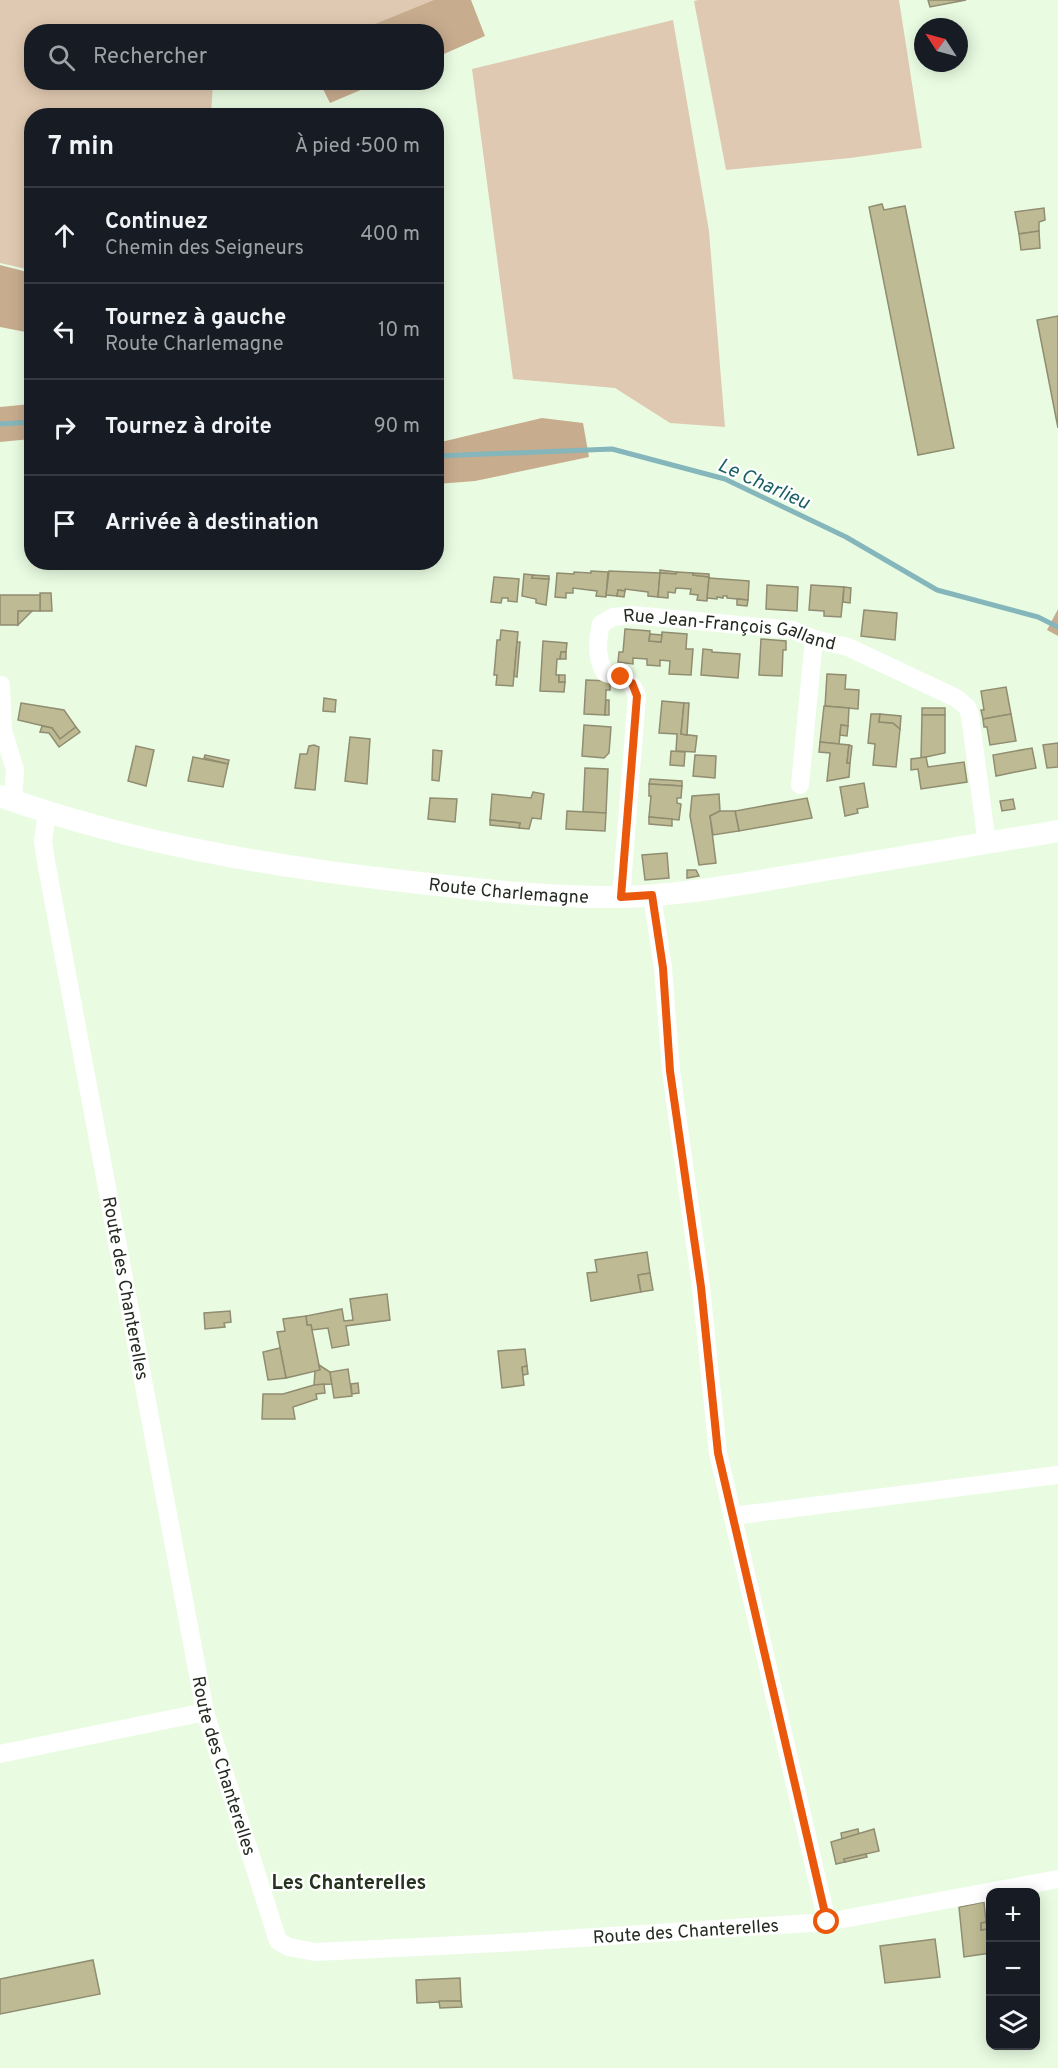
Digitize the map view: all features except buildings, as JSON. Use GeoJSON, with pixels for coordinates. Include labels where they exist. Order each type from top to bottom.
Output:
{"type":"FeatureCollection","features":[{"type":"Feature","properties":{"kind":"main road","name":"Route Charlemagne"},"geometry":{"type":"LineString","coordinates":[[6,798],[132,836],[297,869],[532,895],[621,897],[726,887],[1058,831]]}},
{"type":"Feature","properties":{"kind":"street","name":"Rue Jean-François Galland"},"geometry":{"type":"LineString","coordinates":[[621,897],[637,696],[632,683],[621,677],[605,673],[598,661],[598,636],[601,624],[613,617],[632,615],[794,630],[814,639],[848,647],[956,698],[967,707],[987,844]]}},
{"type":"Feature","properties":{"kind":"street"},"geometry":{"type":"LineString","coordinates":[[800,785],[814,639]]}},
{"type":"Feature","properties":{"kind":"street"},"geometry":{"type":"LineString","coordinates":[[1,685],[3,730],[15,770],[6,798]]}},
{"type":"Feature","properties":{"kind":"street","name":"Route des Chanterelles"},"geometry":{"type":"LineString","coordinates":[[47,812],[45,856],[206,1712],[278,1941],[289,1947],[315,1952],[518,1942],[827,1922],[1058,1879]]}},
{"type":"Feature","properties":{"kind":"street"},"geometry":{"type":"LineString","coordinates":[[652,895],[663,968],[670,1071],[701,1287],[718,1453],[827,1922]]}},
{"type":"Feature","properties":{"kind":"street"},"geometry":{"type":"LineString","coordinates":[[732,1516],[1058,1475]]}},
{"type":"Feature","properties":{"kind":"street"},"geometry":{"type":"LineString","coordinates":[[0,1754],[206,1712]]}},
{"type":"Feature","properties":{"kind":"shaded area"},"geometry":{"type":"Polygon","coordinates":[[[0,0],[468,0],[401,24],[24,24],[24,90],[213,90],[211,108],[24,108],[24,268],[0,263],[0,0]]]}},
{"type":"Feature","properties":{"kind":"shaded area"},"geometry":{"type":"Polygon","coordinates":[[[434,0],[471,0],[485,36],[444,54],[444,24],[375,24],[434,0]]]}},
{"type":"Feature","properties":{"kind":"shaded area"},"geometry":{"type":"Polygon","coordinates":[[[899,0],[922,148],[850,158],[726,170],[694,1],[899,0]]]}},
{"type":"Feature","properties":{"kind":"shaded area"},"geometry":{"type":"Polygon","coordinates":[[[673,20],[709,231],[725,427],[670,423],[615,388],[513,379],[472,69],[673,20]]]}},
{"type":"Feature","properties":{"kind":"shaded area"},"geometry":{"type":"Polygon","coordinates":[[[324,90],[361,90],[330,103],[324,90]]]}},
{"type":"Feature","properties":{"kind":"shaded area"},"geometry":{"type":"Polygon","coordinates":[[[0,265],[24,271],[24,332],[0,327],[0,265]]]}},
{"type":"Feature","properties":{"kind":"shaded area"},"geometry":{"type":"Polygon","coordinates":[[[24,405],[24,440],[0,442],[0,407],[24,405]]]}},
{"type":"Feature","properties":{"kind":"shaded area"},"geometry":{"type":"Polygon","coordinates":[[[542,418],[583,423],[589,457],[475,481],[444,483],[444,441],[542,418]]]}},
{"type":"Feature","properties":{"kind":"shaded area"},"geometry":{"type":"Polygon","coordinates":[[[1058,609],[1058,636],[1047,630],[1058,609]]]}},
{"type":"Feature","properties":{"kind":"waterway","name":"Le Charlieu"},"geometry":{"type":"LineString","coordinates":[[0,424],[24,422]]}},
{"type":"Feature","properties":{"kind":"waterway","name":"Le Charlieu"},"geometry":{"type":"LineString","coordinates":[[444,456],[612,449],[725,479],[846,537],[937,590],[1038,617],[1058,627]]}},
{"type":"Feature","properties":{"kind":"district","name":"Les Chanterelles"},"geometry":{"type":"Point","coordinates":[349,1882]}},
{"type":"Feature","properties":{"kind":"route"},"geometry":{"type":"LineString","coordinates":[[621,677],[632,683],[637,696],[621,897],[652,895],[663,968],[670,1071],[701,1287],[718,1453],[827,1922]]}}]}
